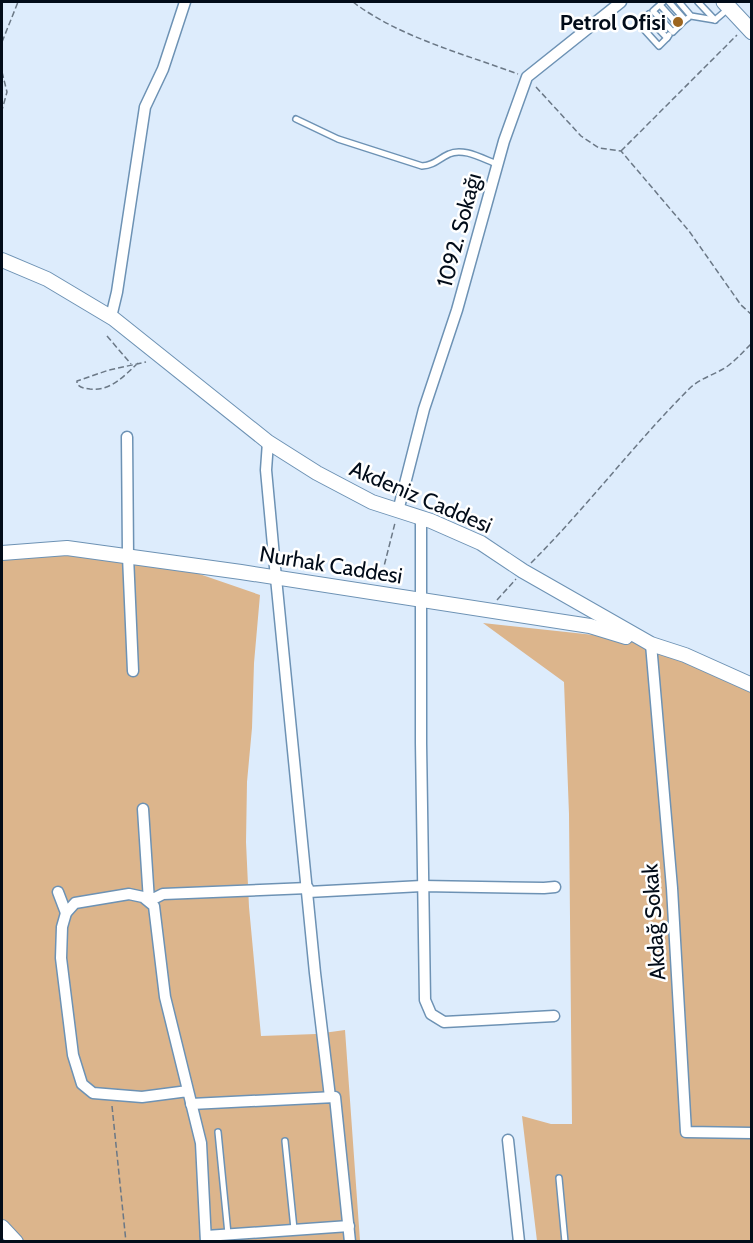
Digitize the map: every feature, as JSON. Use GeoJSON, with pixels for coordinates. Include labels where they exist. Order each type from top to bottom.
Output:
{"type":"FeatureCollection","features":[{"type":"Feature","properties":{"kind":"main road"},"geometry":{"type":"LineString","coordinates":[[727,5],[749,29]]}},
{"type":"Feature","properties":{"kind":"street"},"geometry":{"type":"LineString","coordinates":[[111,317],[117,292],[145,107],[163,69],[185,2]]}},
{"type":"Feature","properties":{"kind":"street"},"geometry":{"type":"LineString","coordinates":[[527,77],[621,2]]}},
{"type":"Feature","properties":{"kind":"street","name":"1092. Sokağı"},"geometry":{"type":"LineString","coordinates":[[398,511],[424,409],[457,310],[497,164],[527,77]]}},
{"type":"Feature","properties":{"kind":"street","name":"Akdeniz Caddesi"},"geometry":{"type":"LineString","coordinates":[[2,260],[47,279],[111,317],[268,442],[317,473],[363,497],[481,543],[523,571],[651,644],[685,655],[752,685]]}},
{"type":"Feature","properties":{"kind":"street"},"geometry":{"type":"LineString","coordinates":[[127,437],[128,556],[133,671]]}},
{"type":"Feature","properties":{"kind":"street"},"geometry":{"type":"LineString","coordinates":[[268,442],[266,470],[276,578],[330,1097]]}},
{"type":"Feature","properties":{"kind":"street"},"geometry":{"type":"LineString","coordinates":[[421,518],[419,600],[425,1000],[428,1009],[436,1018],[444,1022],[554,1016]]}},
{"type":"Feature","properties":{"kind":"street","name":"Nurhak Caddesi"},"geometry":{"type":"LineString","coordinates":[[2,553],[67,548],[128,556],[590,626],[651,644]]}},
{"type":"Feature","properties":{"kind":"street","name":"Akdağ Sokak"},"geometry":{"type":"LineString","coordinates":[[651,644],[672,888],[686,1132],[752,1133]]}},
{"type":"Feature","properties":{"kind":"street"},"geometry":{"type":"LineString","coordinates":[[143,809],[149,901]]}},
{"type":"Feature","properties":{"kind":"street"},"geometry":{"type":"LineString","coordinates":[[149,901],[163,894],[422,886],[555,887]]}},
{"type":"Feature","properties":{"kind":"street"},"geometry":{"type":"LineString","coordinates":[[58,892],[66,913]]}},
{"type":"Feature","properties":{"kind":"street"},"geometry":{"type":"LineString","coordinates":[[188,1091],[142,1097],[111,1096],[93,1093],[82,1084],[73,1055],[61,957],[62,927],[66,913],[75,903],[129,894],[149,901],[154,906],[165,997],[201,1143],[206,1239],[228,1234],[349,1226]]}},
{"type":"Feature","properties":{"kind":"street"},"geometry":{"type":"LineString","coordinates":[[191,1104],[335,1097],[350,1242]]}},
{"type":"Feature","properties":{"kind":"street"},"geometry":{"type":"LineString","coordinates":[[508,1140],[519,1242]]}},
{"type":"Feature","properties":{"kind":"street"},"geometry":{"type":"LineString","coordinates":[[2,1227],[16,1242]]}},
{"type":"Feature","properties":{"kind":"lane"},"geometry":{"type":"LineString","coordinates":[[669,2],[688,18],[714,20]]}},
{"type":"Feature","properties":{"kind":"lane"},"geometry":{"type":"LineString","coordinates":[[679,2],[688,18]]}},
{"type":"Feature","properties":{"kind":"lane"},"geometry":{"type":"LineString","coordinates":[[698,2],[714,20]]}},
{"type":"Feature","properties":{"kind":"lane"},"geometry":{"type":"LineString","coordinates":[[679,26],[662,3],[639,24],[659,46],[688,18]]}},
{"type":"Feature","properties":{"kind":"lane"},"geometry":{"type":"LineString","coordinates":[[714,20],[727,5]]}},
{"type":"Feature","properties":{"kind":"lane"},"geometry":{"type":"LineString","coordinates":[[653,11],[673,32]]}},
{"type":"Feature","properties":{"kind":"lane"},"geometry":{"type":"LineString","coordinates":[[647,17],[667,38]]}},
{"type":"Feature","properties":{"kind":"lane"},"geometry":{"type":"LineString","coordinates":[[296,119],[338,139],[422,166],[434,165],[451,153],[461,152],[497,164]]}},
{"type":"Feature","properties":{"kind":"lane"},"geometry":{"type":"LineString","coordinates":[[218,1132],[228,1234]]}},
{"type":"Feature","properties":{"kind":"lane"},"geometry":{"type":"LineString","coordinates":[[285,1141],[294,1230]]}},
{"type":"Feature","properties":{"kind":"lane"},"geometry":{"type":"LineString","coordinates":[[559,1178],[565,1242]]}},
{"type":"Feature","properties":{"kind":"path"},"geometry":{"type":"LineString","coordinates":[[2,42],[18,2]]}},
{"type":"Feature","properties":{"kind":"path"},"geometry":{"type":"LineString","coordinates":[[353,2],[402,30],[527,77],[581,136],[599,147],[621,151],[689,231],[741,305],[752,315]]}},
{"type":"Feature","properties":{"kind":"path"},"geometry":{"type":"LineString","coordinates":[[621,151],[749,29]]}},
{"type":"Feature","properties":{"kind":"path"},"geometry":{"type":"LineString","coordinates":[[2,72],[7,92],[2,110]]}},
{"type":"Feature","properties":{"kind":"path"},"geometry":{"type":"LineString","coordinates":[[107,336],[132,365]]}},
{"type":"Feature","properties":{"kind":"path"},"geometry":{"type":"LineString","coordinates":[[488,610],[568,526],[692,386],[724,368],[752,343]]}},
{"type":"Feature","properties":{"kind":"path"},"geometry":{"type":"LineString","coordinates":[[138,363],[117,383],[106,388],[95,390],[82,388],[77,384],[77,381],[132,365],[138,363]]}},
{"type":"Feature","properties":{"kind":"path"},"geometry":{"type":"LineString","coordinates":[[377,594],[398,511]]}},
{"type":"Feature","properties":{"kind":"path"},"geometry":{"type":"LineString","coordinates":[[111,1096],[126,1242]]}},
{"type":"Feature","properties":{"kind":"shaded area"},"geometry":{"type":"Polygon","coordinates":[[[39,549],[179,567],[260,595],[247,782],[246,842],[249,907],[261,1036],[316,1034],[345,1030],[360,1241],[2,1242],[2,551],[39,549]]]}},
{"type":"Feature","properties":{"kind":"shaded area"},"geometry":{"type":"Polygon","coordinates":[[[483,623],[650,641],[751,685],[751,1241],[537,1241],[522,1116],[551,1124],[572,1124],[569,814],[564,682],[483,623]]]}},
{"type":"Feature","properties":{"kind":"place","name":"Petrol Ofisi"},"geometry":{"type":"Point","coordinates":[678,22]}}]}
